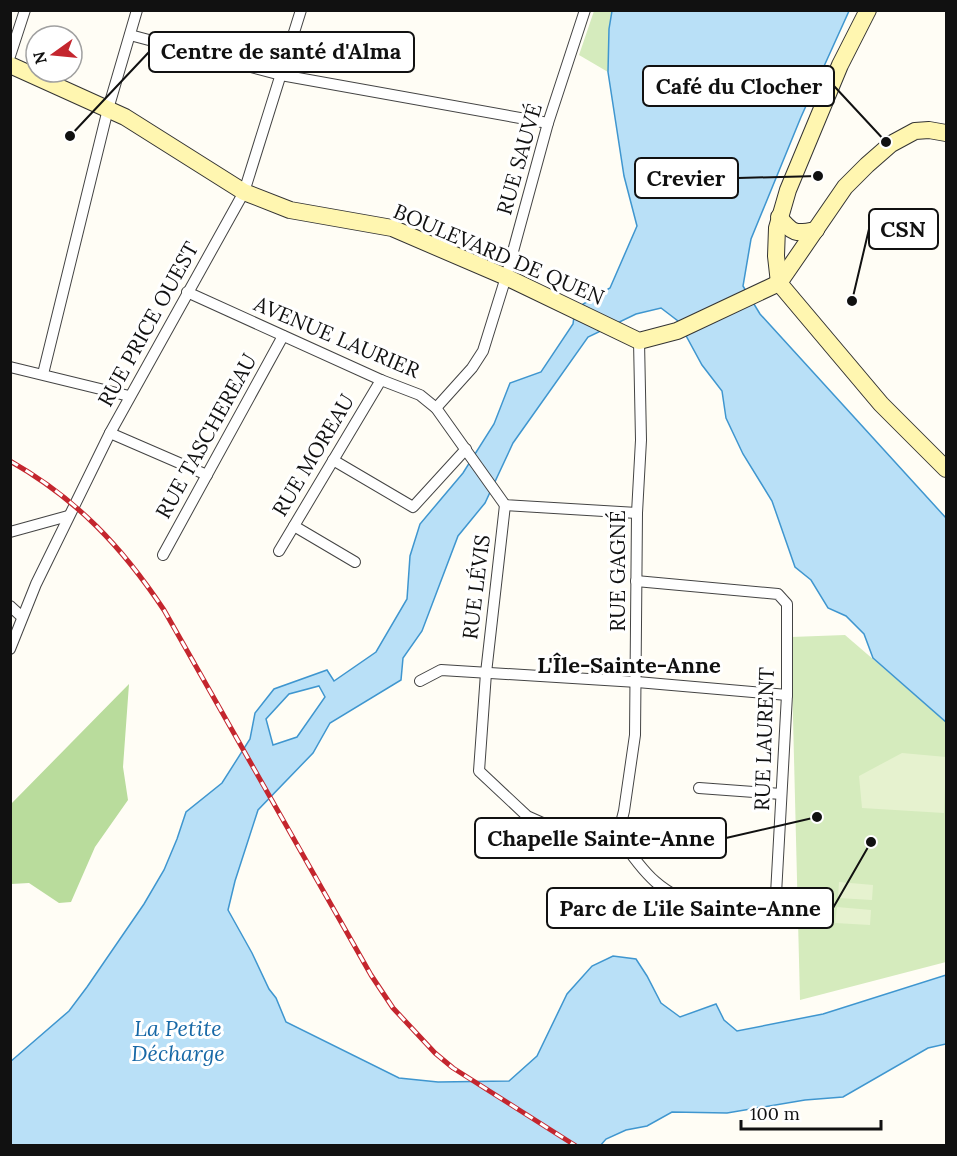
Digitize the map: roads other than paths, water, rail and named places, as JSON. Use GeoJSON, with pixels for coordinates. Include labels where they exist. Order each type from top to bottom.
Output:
{"type":"FeatureCollection","features":[{"type":"Feature","properties":{"kind":"street"},"geometry":{"type":"LineString","coordinates":[[10,57],[25,10]]}},
{"type":"Feature","properties":{"kind":"street"},"geometry":{"type":"LineString","coordinates":[[43,374],[108,109],[137,10]]}},
{"type":"Feature","properties":{"kind":"street","name":"RUE PRICE OUEST"},"geometry":{"type":"LineString","coordinates":[[10,650],[22,617],[68,516],[110,433],[244,192],[301,10]]}},
{"type":"Feature","properties":{"kind":"street","name":"RUE SAUVÉ"},"geometry":{"type":"LineString","coordinates":[[436,408],[472,368],[483,351],[506,278],[548,123],[585,10]]}},
{"type":"Feature","properties":{"kind":"street"},"geometry":{"type":"LineString","coordinates":[[772,286],[779,217],[788,190],[840,65],[868,10]]}},
{"type":"Feature","properties":{"kind":"street"},"geometry":{"type":"LineString","coordinates":[[130,36],[281,75],[548,123]]}},
{"type":"Feature","properties":{"kind":"street","name":"BOULEVARD DE QUEN"},"geometry":{"type":"LineString","coordinates":[[10,65],[124,117],[244,192],[291,210],[392,228],[581,312],[633,338]]}},
{"type":"Feature","properties":{"kind":"street"},"geometry":{"type":"LineString","coordinates":[[633,338],[677,331],[772,286],[816,230],[845,187],[891,144],[915,131],[929,130],[946,133]]}},
{"type":"Feature","properties":{"kind":"street"},"geometry":{"type":"LineString","coordinates":[[779,217],[790,230],[799,233],[816,230]]}},
{"type":"Feature","properties":{"kind":"street"},"geometry":{"type":"LineString","coordinates":[[772,286],[881,404],[946,469]]}},
{"type":"Feature","properties":{"kind":"street","name":"AVENUE LAURIER"},"geometry":{"type":"LineString","coordinates":[[187,292],[381,380],[420,395],[436,408],[506,505]]}},
{"type":"Feature","properties":{"kind":"street","name":"RUE TASCHEREAU"},"geometry":{"type":"LineString","coordinates":[[163,555],[283,336]]}},
{"type":"Feature","properties":{"kind":"street","name":"RUE GAGNÉ"},"geometry":{"type":"LineString","coordinates":[[618,835],[624,811],[635,735],[637,682],[636,581],[640,440],[633,338]]}},
{"type":"Feature","properties":{"kind":"street"},"geometry":{"type":"LineString","coordinates":[[10,367],[129,396]]}},
{"type":"Feature","properties":{"kind":"street","name":"RUE MOREAU"},"geometry":{"type":"LineString","coordinates":[[279,551],[381,380]]}},
{"type":"Feature","properties":{"kind":"street"},"geometry":{"type":"LineString","coordinates":[[110,433],[207,475]]}},
{"type":"Feature","properties":{"kind":"street"},"geometry":{"type":"LineString","coordinates":[[333,460],[413,507],[466,449]]}},
{"type":"Feature","properties":{"kind":"street"},"geometry":{"type":"LineString","coordinates":[[506,505],[637,513]]}},
{"type":"Feature","properties":{"kind":"street","name":"RUE LÉVIS"},"geometry":{"type":"LineString","coordinates":[[506,505],[486,673],[480,771],[527,816],[574,837],[618,835]]}},
{"type":"Feature","properties":{"kind":"street"},"geometry":{"type":"LineString","coordinates":[[10,532],[68,516]]}},
{"type":"Feature","properties":{"kind":"street"},"geometry":{"type":"LineString","coordinates":[[294,526],[355,562]]}},
{"type":"Feature","properties":{"kind":"street","name":"RUE LAURENT"},"geometry":{"type":"LineString","coordinates":[[618,835],[655,884],[670,894],[693,904],[732,913],[768,908],[776,894],[787,695],[787,604],[778,594],[636,581]]}},
{"type":"Feature","properties":{"kind":"street"},"geometry":{"type":"LineString","coordinates":[[10,606],[22,617]]}},
{"type":"Feature","properties":{"kind":"street"},"geometry":{"type":"LineString","coordinates":[[420,681],[441,670],[637,682],[787,695]]}},
{"type":"Feature","properties":{"kind":"street"},"geometry":{"type":"LineString","coordinates":[[699,788],[782,794]]}},
{"type":"Feature","properties":{"kind":"water","name":"La Petite Décharge"},"geometry":{"type":"Polygon","coordinates":[[[612,11],[849,11],[801,117],[751,239],[743,286],[760,314],[946,518],[946,722],[873,658],[864,634],[846,616],[828,608],[811,580],[795,567],[772,501],[743,454],[726,418],[722,391],[702,365],[678,321],[661,308],[636,314],[588,337],[513,443],[485,503],[458,536],[422,631],[403,658],[401,680],[330,723],[313,753],[258,810],[228,910],[269,989],[276,998],[286,1022],[399,1078],[438,1082],[509,1081],[537,1056],[567,994],[592,966],[613,956],[636,959],[661,1003],[680,1017],[716,1004],[724,1020],[737,1031],[823,1014],[946,975],[946,1044],[928,1048],[843,1097],[805,1100],[727,1113],[672,1112],[647,1126],[626,1130],[606,1139],[600,1146],[11,1145],[10,1062],[69,1011],[87,987],[144,904],[164,870],[186,812],[222,783],[250,739],[255,713],[274,689],[327,670],[334,681],[376,652],[407,599],[410,556],[420,524],[463,473],[494,424],[510,383],[541,372],[573,324],[575,309],[610,288],[637,226],[624,176],[608,72],[609,29],[612,11]],[[319,686],[289,694],[266,719],[273,745],[297,737],[325,697],[319,686]]]}},
{"type":"Feature","properties":{"kind":"railway"},"geometry":{"type":"LineString","coordinates":[[10,461],[56,491],[77,508],[132,565],[148,587],[164,610],[371,975],[393,1008],[435,1053],[453,1068],[576,1146]]}},
{"type":"Feature","properties":{"kind":"place","name":"Centre de santé d'Alma"},"geometry":{"type":"Point","coordinates":[70,136]}},
{"type":"Feature","properties":{"kind":"place","name":"Café du Clocher"},"geometry":{"type":"Point","coordinates":[886,142]}},
{"type":"Feature","properties":{"kind":"place","name":"Crevier"},"geometry":{"type":"Point","coordinates":[818,176]}},
{"type":"Feature","properties":{"kind":"place","name":"CSN"},"geometry":{"type":"Point","coordinates":[852,301]}},
{"type":"Feature","properties":{"kind":"place","name":"Chapelle Sainte-Anne"},"geometry":{"type":"Point","coordinates":[817,817]}},
{"type":"Feature","properties":{"kind":"place","name":"Parc de L'ile Sainte-Anne"},"geometry":{"type":"Point","coordinates":[871,842]}},
{"type":"Feature","properties":{"kind":"district","name":"L'Île-Sainte-Anne"},"geometry":{"type":"Point","coordinates":[629,665]}}]}
